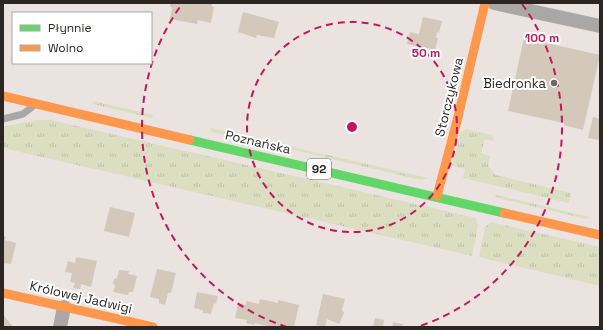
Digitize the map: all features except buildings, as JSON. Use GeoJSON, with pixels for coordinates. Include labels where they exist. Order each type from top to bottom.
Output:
{"type":"FeatureCollection","features":[{"type":"Feature","properties":{"kind":"main road","name":"Storczykowa"},"geometry":{"type":"LineString","coordinates":[[437,196],[458,117],[485,3]]}},
{"type":"Feature","properties":{"kind":"main road","name":"Poznańska"},"geometry":{"type":"LineString","coordinates":[[3,96],[600,235]]}},
{"type":"Feature","properties":{"kind":"main road","name":"Królowej Jadwigi"},"geometry":{"type":"LineString","coordinates":[[3,293],[153,327]]}},
{"type":"Feature","properties":{"kind":"street"},"geometry":{"type":"LineString","coordinates":[[494,3],[600,26]]}},
{"type":"Feature","properties":{"kind":"street"},"geometry":{"type":"LineString","coordinates":[[60,327],[64,307]]}},
{"type":"Feature","properties":{"kind":"lane"},"geometry":{"type":"LineString","coordinates":[[3,118],[23,114],[37,104]]}},
{"type":"Feature","properties":{"kind":"green space"},"geometry":{"type":"Polygon","coordinates":[[[93,101],[154,115],[151,118],[93,104],[93,101]]]}},
{"type":"Feature","properties":{"kind":"green space"},"geometry":{"type":"Polygon","coordinates":[[[36,120],[51,120],[476,218],[478,226],[472,256],[3,148],[3,127],[36,120]]]}},
{"type":"Feature","properties":{"kind":"green space"},"geometry":{"type":"Polygon","coordinates":[[[210,128],[277,143],[274,146],[212,132],[210,128]]]}},
{"type":"Feature","properties":{"kind":"green space"},"geometry":{"type":"Polygon","coordinates":[[[466,129],[492,135],[494,141],[485,139],[481,153],[490,156],[488,166],[496,175],[571,193],[569,203],[463,178],[465,169],[451,166],[461,132],[466,129]]]}},
{"type":"Feature","properties":{"kind":"green space"},"geometry":{"type":"Polygon","coordinates":[[[288,146],[428,178],[421,180],[289,149],[288,146]]]}},
{"type":"Feature","properties":{"kind":"green space"},"geometry":{"type":"Polygon","coordinates":[[[496,195],[590,217],[586,219],[495,197],[496,195]]]}},
{"type":"Feature","properties":{"kind":"green space"},"geometry":{"type":"Polygon","coordinates":[[[491,222],[600,247],[600,286],[479,257],[485,227],[491,222]]]}},
{"type":"Feature","properties":{"kind":"traffic: fast"},"geometry":{"type":"LineString","coordinates":[[190,140],[504,213]]}},
{"type":"Feature","properties":{"kind":"traffic: slow"},"geometry":{"type":"LineString","coordinates":[[437,196],[458,117],[485,3]]}},
{"type":"Feature","properties":{"kind":"traffic: slow"},"geometry":{"type":"LineString","coordinates":[[3,96],[190,140]]}},
{"type":"Feature","properties":{"kind":"traffic: slow"},"geometry":{"type":"LineString","coordinates":[[504,213],[600,235]]}},
{"type":"Feature","properties":{"kind":"traffic: slow"},"geometry":{"type":"LineString","coordinates":[[3,293],[153,327]]}},
{"type":"Feature","properties":{"kind":"place","name":"Biedronka"},"geometry":{"type":"Point","coordinates":[554,83]}}]}
